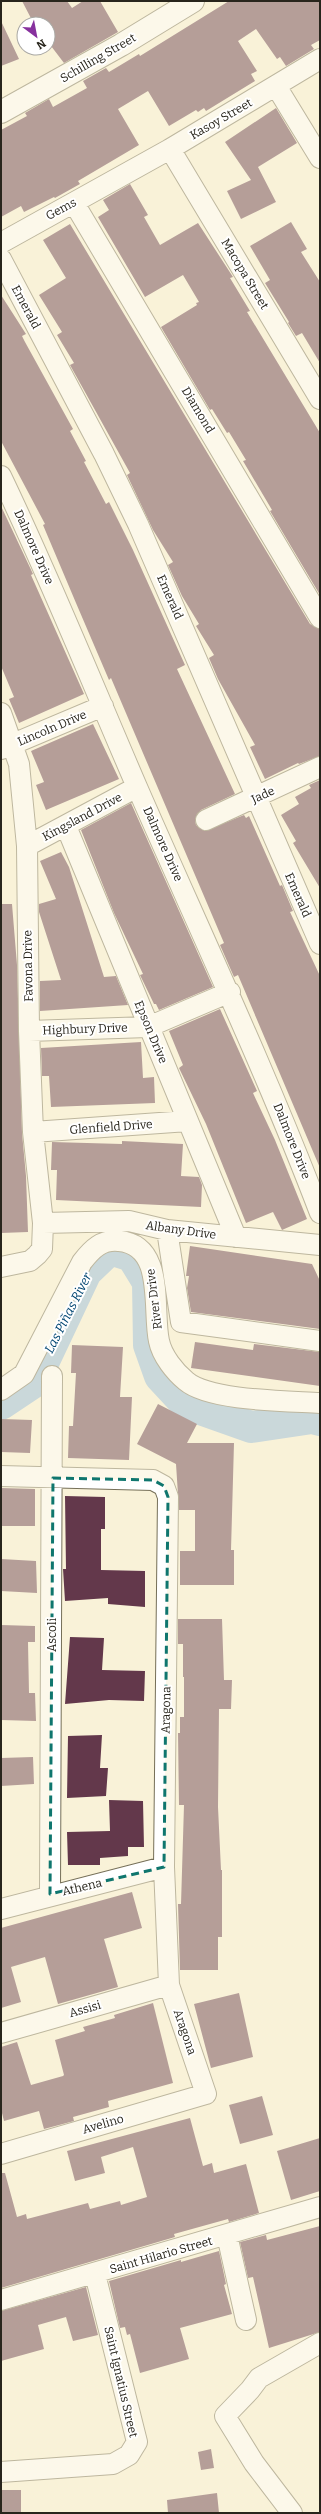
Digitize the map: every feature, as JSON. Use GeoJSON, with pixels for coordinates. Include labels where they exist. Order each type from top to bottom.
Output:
{"type":"FeatureCollection","features":[{"type":"Feature","properties":{"kind":"street","name":"Schilling Street"},"geometry":{"type":"LineString","coordinates":[[1,112],[121,45],[193,1]]}},
{"type":"Feature","properties":{"kind":"street","name":"Kasoy Street"},"geometry":{"type":"LineString","coordinates":[[122,176],[320,59]]}},
{"type":"Feature","properties":{"kind":"street"},"geometry":{"type":"LineString","coordinates":[[276,86],[320,158]]}},
{"type":"Feature","properties":{"kind":"street","name":"Macopa Street"},"geometry":{"type":"LineString","coordinates":[[170,149],[320,399]]}},
{"type":"Feature","properties":{"kind":"street","name":"Gems"},"geometry":{"type":"LineString","coordinates":[[1,243],[122,176]]}},
{"type":"Feature","properties":{"kind":"street","name":"Diamond"},"geometry":{"type":"LineString","coordinates":[[74,203],[320,618]]}},
{"type":"Feature","properties":{"kind":"street","name":"Emerald"},"geometry":{"type":"LineString","coordinates":[[1,259],[104,454],[135,518],[320,944]]}},
{"type":"Feature","properties":{"kind":"street","name":"Dalmore Drive"},"geometry":{"type":"LineString","coordinates":[[1,476],[33,542],[137,787],[230,992],[291,1138],[320,1214]]}},
{"type":"Feature","properties":{"kind":"street","name":"Lincoln Drive"},"geometry":{"type":"LineString","coordinates":[[7,747],[103,706]]}},
{"type":"Feature","properties":{"kind":"street","name":"Favona Drive"},"geometry":{"type":"LineString","coordinates":[[1,713],[7,747],[19,764],[26,846],[29,1031],[33,1132],[42,1222],[42,1250],[37,1256],[30,1261],[1,1267]]}},
{"type":"Feature","properties":{"kind":"street","name":"Jade"},"geometry":{"type":"LineString","coordinates":[[206,820],[320,767]]}},
{"type":"Feature","properties":{"kind":"street","name":"Kingsland Drive"},"geometry":{"type":"LineString","coordinates":[[26,846],[137,787]]}},
{"type":"Feature","properties":{"kind":"street","name":"Epson Drive"},"geometry":{"type":"LineString","coordinates":[[66,826],[236,1237]]}},
{"type":"Feature","properties":{"kind":"street","name":"Highbury Drive"},"geometry":{"type":"LineString","coordinates":[[29,1031],[148,1027],[230,992]]}},
{"type":"Feature","properties":{"kind":"street","name":"Glenfield Drive"},"geometry":{"type":"LineString","coordinates":[[33,1132],[188,1121]]}},
{"type":"Feature","properties":{"kind":"street","name":"Albany Drive"},"geometry":{"type":"LineString","coordinates":[[42,1222],[128,1221],[167,1230],[320,1245]]}},
{"type":"Feature","properties":{"kind":"street"},"geometry":{"type":"LineString","coordinates":[[167,1230],[181,1322],[320,1341]]}},
{"type":"Feature","properties":{"kind":"street","name":"River Drive"},"geometry":{"type":"LineString","coordinates":[[1,1390],[24,1374],[82,1262],[93,1248],[110,1240],[125,1242],[138,1248],[150,1262],[154,1284],[159,1341],[173,1368],[186,1382],[202,1391],[248,1398],[320,1403]]}},
{"type":"Feature","properties":{"kind":"street","name":"Ascoli"},"geometry":{"type":"LineString","coordinates":[[50,1894],[52,1376]]}},
{"type":"Feature","properties":{"kind":"street","name":"Aragona"},"geometry":{"type":"LineString","coordinates":[[1,1476],[153,1480],[164,1486],[168,1497],[164,1867],[169,1985],[206,2094]]}},
{"type":"Feature","properties":{"kind":"street","name":"Athena"},"geometry":{"type":"LineString","coordinates":[[1,1909],[50,1894],[164,1867]]}},
{"type":"Feature","properties":{"kind":"street","name":"Assisi"},"geometry":{"type":"LineString","coordinates":[[1,2033],[169,1985]]}},
{"type":"Feature","properties":{"kind":"street","name":"Avelino"},"geometry":{"type":"LineString","coordinates":[[1,2154],[206,2094]]}},
{"type":"Feature","properties":{"kind":"street","name":"Saint Hilario Street"},"geometry":{"type":"LineString","coordinates":[[1,2300],[95,2274],[320,2207]]}},
{"type":"Feature","properties":{"kind":"street"},"geometry":{"type":"LineString","coordinates":[[227,2235],[246,2320]]}},
{"type":"Feature","properties":{"kind":"street","name":"Saint Ignatius Street"},"geometry":{"type":"LineString","coordinates":[[1,2472],[113,2464],[129,2455],[137,2442],[95,2274]]}},
{"type":"Feature","properties":{"kind":"street"},"geometry":{"type":"LineString","coordinates":[[292,2513],[254,2463],[225,2416],[250,2390],[259,2378],[320,2343]]}},
{"type":"Feature","properties":{"kind":"highlighted area"},"geometry":{"type":"Polygon","coordinates":[[[53,1478],[153,1480],[164,1486],[168,1497],[164,1867],[50,1894],[53,1478]]]}},
{"type":"Feature","properties":{"kind":"building"},"geometry":{"type":"Polygon","coordinates":[[[22,1],[67,1],[72,8],[83,1],[100,1],[118,32],[64,63],[56,52],[56,16],[30,16],[22,1]]]}},
{"type":"Feature","properties":{"kind":"building"},"geometry":{"type":"Polygon","coordinates":[[[229,1],[320,1],[320,40],[311,45],[314,49],[286,66],[280,57],[277,59],[256,29],[238,41],[257,71],[251,74],[255,81],[206,111],[204,108],[198,112],[196,110],[169,126],[148,91],[118,109],[139,145],[78,181],[80,184],[55,198],[54,197],[24,212],[21,206],[1,217],[1,130],[27,116],[25,113],[49,99],[53,107],[87,88],[83,81],[106,68],[109,72],[139,54],[140,56],[229,1]]]}},
{"type":"Feature","properties":{"kind":"building"},"geometry":{"type":"Polygon","coordinates":[[[1,21],[16,53],[16,56],[19,59],[1,66],[1,21]]]}},
{"type":"Feature","properties":{"kind":"building"},"geometry":{"type":"Polygon","coordinates":[[[276,108],[297,143],[258,167],[276,202],[241,219],[227,191],[251,180],[225,142],[276,108]]]}},
{"type":"Feature","properties":{"kind":"building"},"geometry":{"type":"Polygon","coordinates":[[[130,184],[148,215],[144,217],[160,245],[198,223],[233,277],[230,278],[250,311],[247,312],[320,433],[320,595],[270,511],[272,510],[243,461],[246,460],[229,432],[227,433],[212,409],[210,410],[161,327],[197,305],[196,303],[199,302],[183,275],[145,297],[98,217],[109,210],[103,200],[130,184]]]}},
{"type":"Feature","properties":{"kind":"building"},"geometry":{"type":"Polygon","coordinates":[[[291,222],[307,249],[301,252],[320,282],[320,363],[302,333],[296,336],[288,323],[289,322],[265,283],[270,280],[250,246],[291,222]]]}},
{"type":"Feature","properties":{"kind":"building"},"geometry":{"type":"Polygon","coordinates":[[[70,224],[310,624],[320,629],[320,756],[299,764],[298,763],[265,779],[250,747],[255,745],[218,679],[209,658],[214,655],[196,626],[199,624],[182,596],[168,565],[173,562],[153,530],[127,475],[130,473],[70,365],[74,363],[57,335],[62,332],[39,295],[66,278],[43,240],[70,224]]]}},
{"type":"Feature","properties":{"kind":"building"},"geometry":{"type":"Polygon","coordinates":[[[1,295],[26,334],[22,336],[73,429],[70,431],[86,461],[84,462],[106,504],[109,502],[133,550],[185,665],[177,669],[235,794],[201,810],[195,819],[196,825],[205,831],[244,815],[246,818],[249,816],[280,886],[282,885],[293,911],[290,912],[320,976],[320,1168],[238,975],[234,977],[220,945],[224,943],[111,678],[109,680],[76,603],[43,525],[45,524],[1,441],[1,295]]]}},
{"type":"Feature","properties":{"kind":"building"},"geometry":{"type":"Polygon","coordinates":[[[1,506],[33,574],[31,575],[84,694],[19,723],[9,699],[14,697],[1,666],[1,506]]]}},
{"type":"Feature","properties":{"kind":"building"},"geometry":{"type":"Polygon","coordinates":[[[93,724],[119,779],[46,810],[36,785],[44,782],[31,751],[93,724]]]}},
{"type":"Feature","properties":{"kind":"building"},"geometry":{"type":"Polygon","coordinates":[[[320,780],[320,888],[293,843],[296,841],[281,815],[299,804],[295,797],[311,788],[309,785],[320,780]]]}},
{"type":"Feature","properties":{"kind":"building"},"geometry":{"type":"Polygon","coordinates":[[[131,803],[213,987],[159,1010],[156,1004],[154,1004],[140,975],[143,974],[114,913],[81,830],[131,803]]]}},
{"type":"Feature","properties":{"kind":"building"},"geometry":{"type":"Polygon","coordinates":[[[61,852],[69,867],[104,977],[116,976],[128,1005],[40,1011],[40,981],[61,980],[39,912],[39,904],[56,899],[40,861],[61,852]]]}},
{"type":"Feature","properties":{"kind":"building"},"geometry":{"type":"Polygon","coordinates":[[[1,904],[12,904],[17,965],[22,1133],[26,1176],[28,1232],[1,1233],[1,904]]]}},
{"type":"Feature","properties":{"kind":"building"},"geometry":{"type":"Polygon","coordinates":[[[220,1009],[257,1091],[253,1093],[275,1140],[307,1219],[282,1230],[273,1212],[246,1223],[206,1124],[179,1068],[183,1065],[169,1031],[220,1009]]]}},
{"type":"Feature","properties":{"kind":"building"},"geometry":{"type":"Polygon","coordinates":[[[141,1042],[143,1078],[154,1077],[155,1103],[51,1107],[49,1076],[42,1076],[41,1048],[141,1042]]]}},
{"type":"Feature","properties":{"kind":"building"},"geometry":{"type":"Polygon","coordinates":[[[122,1141],[183,1144],[181,1176],[199,1177],[202,1185],[201,1207],[56,1200],[57,1170],[51,1170],[52,1142],[122,1144],[122,1141]]]}},
{"type":"Feature","properties":{"kind":"building"},"geometry":{"type":"Polygon","coordinates":[[[190,1246],[312,1264],[320,1281],[320,1329],[191,1312],[187,1288],[189,1276],[186,1276],[190,1246]]]}},
{"type":"Feature","properties":{"kind":"building"},"geometry":{"type":"Polygon","coordinates":[[[195,1342],[253,1350],[254,1344],[320,1352],[320,1386],[191,1368],[195,1342]]]}},
{"type":"Feature","properties":{"kind":"building"},"geometry":{"type":"Polygon","coordinates":[[[72,1345],[123,1347],[120,1397],[132,1397],[129,1460],[68,1458],[69,1426],[73,1426],[76,1373],[71,1373],[72,1345]]]}},
{"type":"Feature","properties":{"kind":"building"},"geometry":{"type":"Polygon","coordinates":[[[158,1404],[197,1424],[187,1443],[234,1443],[231,1550],[234,1550],[234,1585],[180,1585],[180,1551],[195,1551],[195,1510],[179,1510],[176,1464],[137,1444],[158,1404]]]}},
{"type":"Feature","properties":{"kind":"building"},"geometry":{"type":"Polygon","coordinates":[[[1,1419],[32,1420],[30,1453],[1,1452],[1,1419]]]}},
{"type":"Feature","properties":{"kind":"building"},"geometry":{"type":"Polygon","coordinates":[[[1,1488],[35,1489],[35,1526],[1,1526],[1,1488]]]}},
{"type":"Feature","properties":{"kind":"building"},"geometry":{"type":"Polygon","coordinates":[[[65,1496],[105,1497],[105,1529],[101,1529],[101,1570],[145,1571],[145,1607],[108,1604],[108,1598],[65,1601],[63,1569],[66,1569],[65,1496]]]}},
{"type":"Feature","properties":{"kind":"building"},"geometry":{"type":"Polygon","coordinates":[[[1,1559],[36,1561],[37,1593],[1,1591],[1,1559]]]}},
{"type":"Feature","properties":{"kind":"building"},"geometry":{"type":"Polygon","coordinates":[[[178,1619],[222,1619],[224,1680],[232,1680],[231,1709],[219,1709],[218,1807],[222,1870],[222,1937],[218,1937],[218,1970],[180,1970],[178,1904],[181,1904],[184,1805],[179,1805],[178,1733],[180,1733],[180,1717],[184,1717],[184,1677],[183,1644],[178,1644],[178,1619]]]}},
{"type":"Feature","properties":{"kind":"building"},"geometry":{"type":"Polygon","coordinates":[[[1,1625],[35,1626],[35,1642],[28,1642],[29,1693],[35,1693],[36,1721],[1,1720],[1,1625]]]}},
{"type":"Feature","properties":{"kind":"building"},"geometry":{"type":"Polygon","coordinates":[[[70,1637],[104,1638],[102,1670],[145,1671],[144,1701],[109,1700],[65,1704],[70,1637]]]}},
{"type":"Feature","properties":{"kind":"building"},"geometry":{"type":"Polygon","coordinates":[[[102,1735],[100,1768],[108,1768],[106,1796],[67,1798],[68,1736],[102,1735]]]}},
{"type":"Feature","properties":{"kind":"building"},"geometry":{"type":"Polygon","coordinates":[[[33,1757],[34,1784],[1,1786],[1,1758],[33,1757]]]}},
{"type":"Feature","properties":{"kind":"building"},"geometry":{"type":"Polygon","coordinates":[[[109,1800],[143,1801],[144,1847],[128,1847],[128,1856],[100,1858],[100,1865],[68,1865],[67,1832],[110,1831],[109,1800]]]}},
{"type":"Feature","properties":{"kind":"building"},"geometry":{"type":"Polygon","coordinates":[[[132,1892],[142,1928],[104,1939],[118,1987],[58,2004],[45,1957],[11,1967],[21,2002],[1,2008],[1,1928],[132,1892]]]}},
{"type":"Feature","properties":{"kind":"building"},"geometry":{"type":"Polygon","coordinates":[[[239,1993],[253,2057],[211,2068],[194,2004],[239,1993]]]}},
{"type":"Feature","properties":{"kind":"building"},"geometry":{"type":"Polygon","coordinates":[[[153,2003],[173,2083],[108,2101],[109,2107],[73,2117],[74,2121],[44,2129],[39,2111],[4,2121],[1,2109],[1,2047],[17,2042],[31,2085],[63,2076],[55,2040],[85,2031],[83,2027],[115,2018],[114,2015],[153,2003]]]}},
{"type":"Feature","properties":{"kind":"building"},"geometry":{"type":"Polygon","coordinates":[[[262,2096],[273,2135],[240,2144],[229,2105],[262,2096]]]}},
{"type":"Feature","properties":{"kind":"building"},"geometry":{"type":"Polygon","coordinates":[[[190,2118],[203,2166],[212,2163],[214,2173],[246,2164],[259,2213],[229,2222],[228,2219],[174,2234],[175,2237],[1,2288],[1,2173],[5,2173],[17,2217],[26,2214],[27,2219],[88,2203],[90,2209],[120,2201],[121,2205],[147,2197],[133,2147],[101,2157],[105,2173],[75,2181],[67,2151],[190,2118]]]}},
{"type":"Feature","properties":{"kind":"building"},"geometry":{"type":"Polygon","coordinates":[[[320,2138],[320,2191],[291,2200],[277,2151],[320,2138]]]}},
{"type":"Feature","properties":{"kind":"building"},"geometry":{"type":"Polygon","coordinates":[[[320,2226],[320,2332],[269,2348],[253,2277],[248,2278],[240,2242],[266,2235],[267,2240],[320,2226]]]}},
{"type":"Feature","properties":{"kind":"building"},"geometry":{"type":"Polygon","coordinates":[[[219,2251],[226,2284],[224,2285],[232,2314],[180,2328],[189,2359],[140,2373],[130,2334],[127,2335],[125,2327],[120,2328],[109,2281],[181,2260],[181,2262],[219,2251]]]}},
{"type":"Feature","properties":{"kind":"building"},"geometry":{"type":"Polygon","coordinates":[[[86,2287],[98,2335],[73,2341],[66,2317],[38,2325],[44,2349],[1,2361],[1,2311],[86,2287]]]}},
{"type":"Feature","properties":{"kind":"building"},"geometry":{"type":"Polygon","coordinates":[[[211,2449],[214,2468],[201,2470],[198,2452],[211,2449]]]}},
{"type":"Feature","properties":{"kind":"building"},"geometry":{"type":"Polygon","coordinates":[[[1,2490],[21,2490],[21,2513],[1,2513],[1,2490]]]}},
{"type":"Feature","properties":{"kind":"building"},"geometry":{"type":"Polygon","coordinates":[[[217,2493],[219,2513],[168,2513],[167,2500],[217,2493]]]}},
{"type":"Feature","properties":{"kind":"waterway","name":"Las Piñas River"},"geometry":{"type":"LineString","coordinates":[[1,1404],[34,1382],[86,1272],[110,1249],[132,1256],[148,1282],[149,1345],[160,1376],[186,1404],[251,1427],[312,1418],[320,1420]]}}]}
